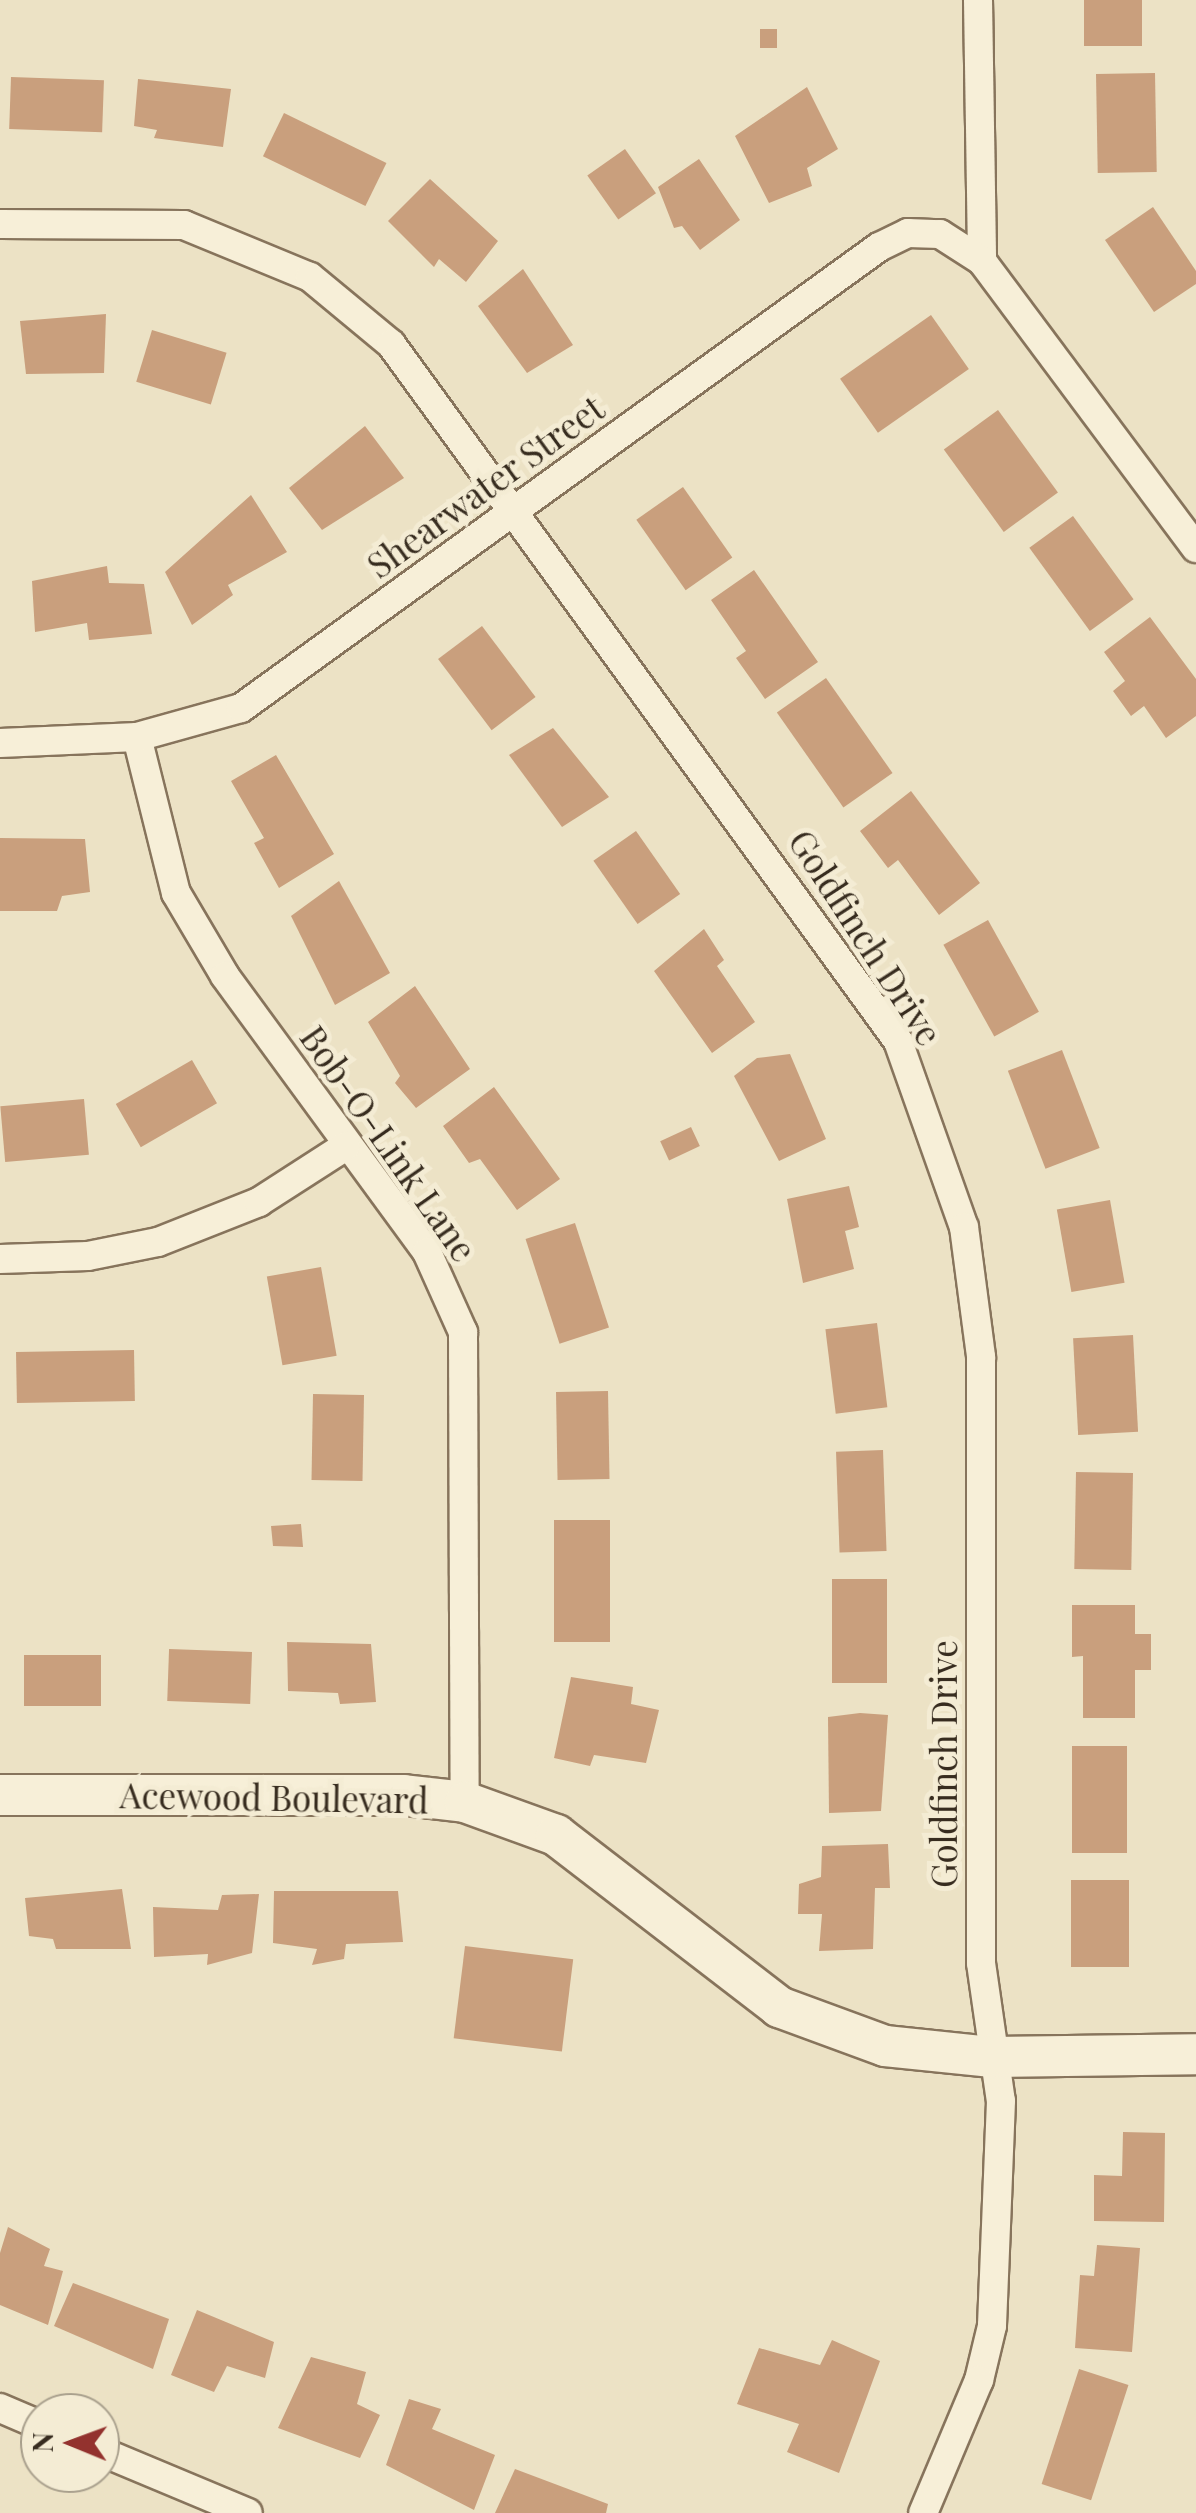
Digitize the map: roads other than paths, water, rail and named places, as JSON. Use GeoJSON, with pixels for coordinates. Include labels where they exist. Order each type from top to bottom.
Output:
{"type":"FeatureCollection","features":[{"type":"Feature","properties":{"kind":"street"},"geometry":{"type":"LineString","coordinates":[[978,0],[982,260],[1196,548]]}},
{"type":"Feature","properties":{"kind":"street","name":"Goldfinch Drive"},"geometry":{"type":"LineString","coordinates":[[0,224],[184,225],[310,277],[392,344],[898,1042],[941,1148],[972,1270],[981,1357],[981,1963],[1001,2100],[992,2326],[979,2380],[923,2513]]}},
{"type":"Feature","properties":{"kind":"street","name":"Shearwater Street"},"geometry":{"type":"LineString","coordinates":[[0,742],[137,737],[241,708],[518,513],[880,246],[908,233],[940,234],[982,260]]}},
{"type":"Feature","properties":{"kind":"street","name":"Bob-O-Link Lane"},"geometry":{"type":"LineString","coordinates":[[137,737],[176,893],[225,976],[443,1276],[463,1332],[465,1802]]}},
{"type":"Feature","properties":{"kind":"street"},"geometry":{"type":"LineString","coordinates":[[0,1259],[88,1256],[158,1242],[259,1202],[346,1146]]}},
{"type":"Feature","properties":{"kind":"street","name":"Acewood Boulevard"},"geometry":{"type":"LineString","coordinates":[[0,1795],[404,1795],[465,1802],[556,1835],[778,2007],[885,2046],[992,2057],[1196,2054]]}},
{"type":"Feature","properties":{"kind":"street"},"geometry":{"type":"LineString","coordinates":[[120,2459],[248,2513]]}}]}
